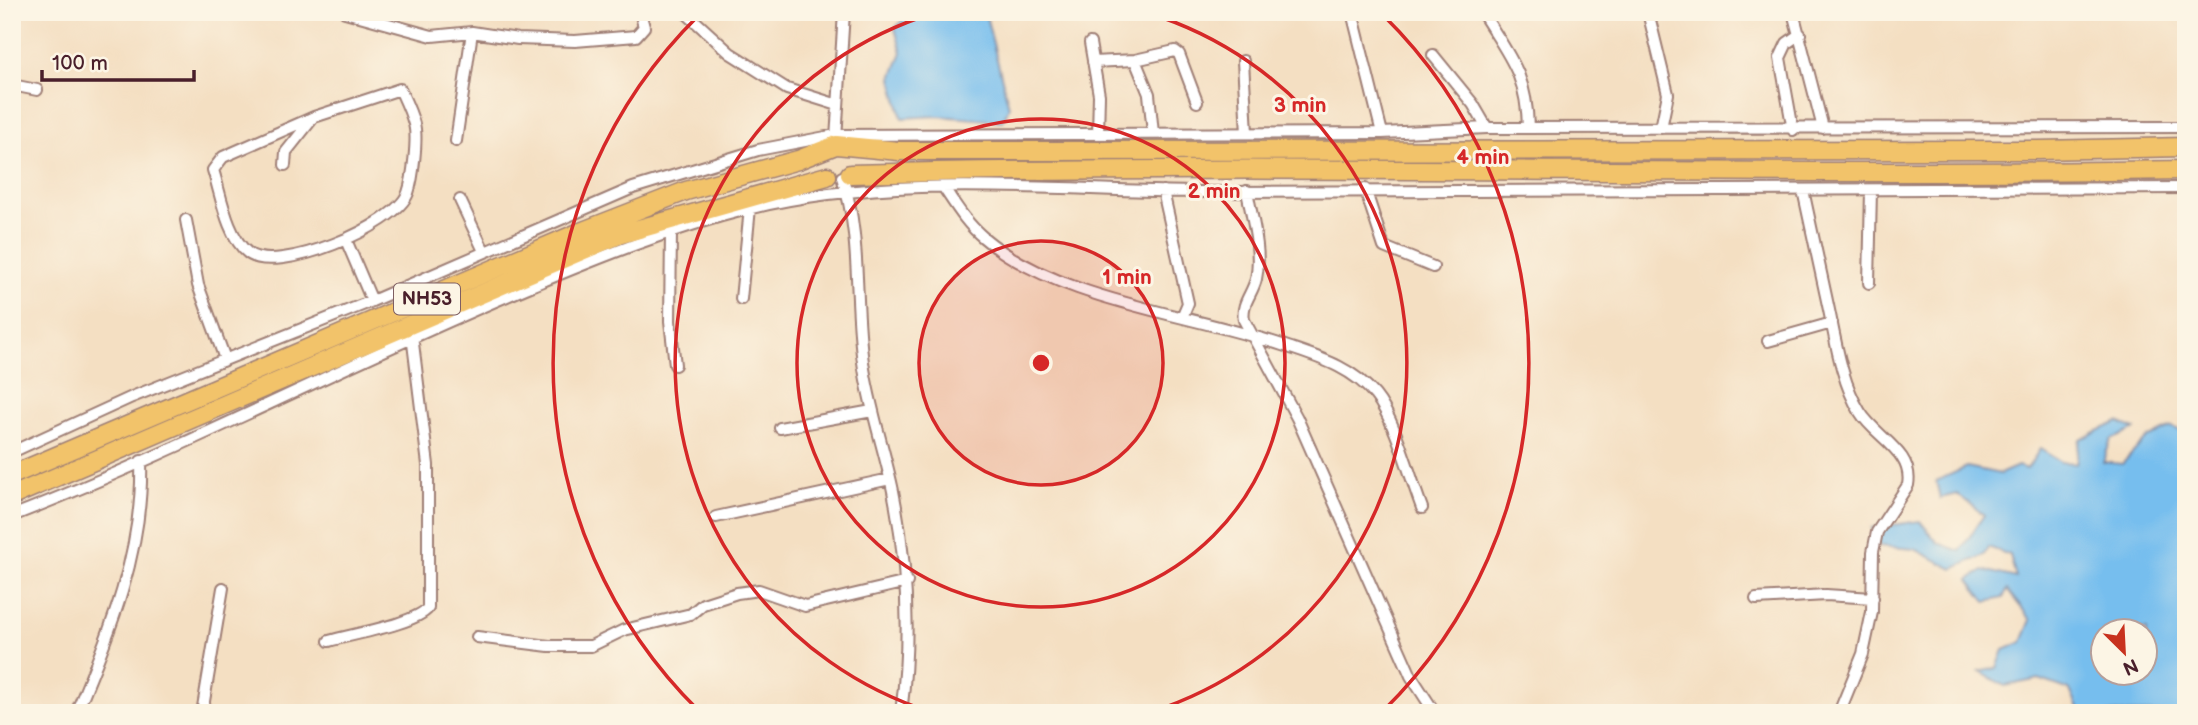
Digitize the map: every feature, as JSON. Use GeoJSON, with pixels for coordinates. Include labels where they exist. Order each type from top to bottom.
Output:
{"type":"FeatureCollection","features":[{"type":"Feature","properties":{"kind":"highway","name":"NH53"},"geometry":{"type":"LineString","coordinates":[[12,475],[578,233],[685,191],[836,145],[900,151],[1626,152],[2186,147]]}},
{"type":"Feature","properties":{"kind":"highway"},"geometry":{"type":"LineString","coordinates":[[836,145],[854,162],[842,180],[821,166],[836,145]]}},
{"type":"Feature","properties":{"kind":"highway","name":"NH53"},"geometry":{"type":"LineString","coordinates":[[13,496],[621,234],[842,180],[988,171],[1563,169],[2008,173],[2186,170]]}},
{"type":"Feature","properties":{"kind":"street"},"geometry":{"type":"LineString","coordinates":[[345,12],[432,36],[472,32],[518,39],[575,41],[636,36],[644,27],[640,12]]}},
{"type":"Feature","properties":{"kind":"street"},"geometry":{"type":"LineString","coordinates":[[685,12],[730,53],[787,89],[838,105]]}},
{"type":"Feature","properties":{"kind":"street"},"geometry":{"type":"LineString","coordinates":[[836,145],[844,12]]}},
{"type":"Feature","properties":{"kind":"street"},"geometry":{"type":"LineString","coordinates":[[1352,12],[1382,133]]}},
{"type":"Feature","properties":{"kind":"street"},"geometry":{"type":"LineString","coordinates":[[1482,12],[1523,79],[1527,96],[1528,128]]}},
{"type":"Feature","properties":{"kind":"street"},"geometry":{"type":"LineString","coordinates":[[1648,12],[1668,94],[1661,128]]}},
{"type":"Feature","properties":{"kind":"street"},"geometry":{"type":"LineString","coordinates":[[1793,12],[1823,128]]}},
{"type":"Feature","properties":{"kind":"street"},"geometry":{"type":"LineString","coordinates":[[456,141],[472,32]]}},
{"type":"Feature","properties":{"kind":"street"},"geometry":{"type":"LineString","coordinates":[[1793,130],[1780,58],[1787,43],[1800,34]]}},
{"type":"Feature","properties":{"kind":"street"},"geometry":{"type":"LineString","coordinates":[[1090,43],[1099,95],[1098,134]]}},
{"type":"Feature","properties":{"kind":"street"},"geometry":{"type":"LineString","coordinates":[[1093,62],[1135,60],[1169,50],[1180,54],[1197,102]]}},
{"type":"Feature","properties":{"kind":"street"},"geometry":{"type":"LineString","coordinates":[[1433,55],[1473,104],[1487,128]]}},
{"type":"Feature","properties":{"kind":"street"},"geometry":{"type":"LineString","coordinates":[[1135,60],[1149,94],[1153,133]]}},
{"type":"Feature","properties":{"kind":"street"},"geometry":{"type":"LineString","coordinates":[[1244,61],[1247,133]]}},
{"type":"Feature","properties":{"kind":"street"},"geometry":{"type":"LineString","coordinates":[[12,85],[37,90]]}},
{"type":"Feature","properties":{"kind":"street"},"geometry":{"type":"LineString","coordinates":[[400,89],[415,126],[408,193],[399,208],[346,240],[276,260],[259,260],[250,256],[242,248],[229,222],[212,170],[223,157],[314,117],[400,89]]}},
{"type":"Feature","properties":{"kind":"street"},"geometry":{"type":"LineString","coordinates":[[285,166],[286,152],[314,117]]}},
{"type":"Feature","properties":{"kind":"street"},"geometry":{"type":"LineString","coordinates":[[12,453],[132,397],[372,300],[633,188],[758,150],[1153,133],[1382,133],[1487,128],[1793,130],[2186,127]]}},
{"type":"Feature","properties":{"kind":"street"},"geometry":{"type":"LineString","coordinates":[[842,180],[862,360],[890,478],[906,582],[908,647],[901,713]]}},
{"type":"Feature","properties":{"kind":"street"},"geometry":{"type":"LineString","coordinates":[[12,516],[141,461],[412,335],[592,261],[671,233],[842,180],[944,188],[1163,191],[2186,188]]}},
{"type":"Feature","properties":{"kind":"street"},"geometry":{"type":"LineString","coordinates":[[944,188],[962,216],[1009,256],[1093,292],[1250,334],[1336,363],[1375,395],[1386,413],[1422,508]]}},
{"type":"Feature","properties":{"kind":"street"},"geometry":{"type":"LineString","coordinates":[[1365,189],[1384,247],[1433,267]]}},
{"type":"Feature","properties":{"kind":"street"},"geometry":{"type":"LineString","coordinates":[[1803,190],[1847,378],[1860,412],[1900,455],[1910,476],[1908,485],[1877,532],[1873,552],[1873,598],[1863,654],[1839,713]]}},
{"type":"Feature","properties":{"kind":"street"},"geometry":{"type":"LineString","coordinates":[[1869,283],[1871,190]]}},
{"type":"Feature","properties":{"kind":"street"},"geometry":{"type":"LineString","coordinates":[[1163,191],[1188,303],[1182,317]]}},
{"type":"Feature","properties":{"kind":"street"},"geometry":{"type":"LineString","coordinates":[[1247,191],[1254,228],[1256,276],[1244,304],[1244,320],[1285,391],[1404,661],[1435,713]]}},
{"type":"Feature","properties":{"kind":"street"},"geometry":{"type":"LineString","coordinates":[[460,200],[484,251]]}},
{"type":"Feature","properties":{"kind":"street"},"geometry":{"type":"LineString","coordinates":[[741,299],[750,208]]}},
{"type":"Feature","properties":{"kind":"street"},"geometry":{"type":"LineString","coordinates":[[186,219],[195,272],[225,359]]}},
{"type":"Feature","properties":{"kind":"street"},"geometry":{"type":"LineString","coordinates":[[671,233],[670,321],[675,365]]}},
{"type":"Feature","properties":{"kind":"street"},"geometry":{"type":"LineString","coordinates":[[346,240],[372,300]]}},
{"type":"Feature","properties":{"kind":"street"},"geometry":{"type":"LineString","coordinates":[[1768,341],[1832,323]]}},
{"type":"Feature","properties":{"kind":"street"},"geometry":{"type":"LineString","coordinates":[[329,641],[422,615],[428,608],[428,465],[412,335]]}},
{"type":"Feature","properties":{"kind":"street"},"geometry":{"type":"LineString","coordinates":[[780,428],[872,411]]}},
{"type":"Feature","properties":{"kind":"street"},"geometry":{"type":"LineString","coordinates":[[80,712],[131,561],[141,503],[141,461]]}},
{"type":"Feature","properties":{"kind":"street"},"geometry":{"type":"LineString","coordinates":[[716,517],[890,478]]}},
{"type":"Feature","properties":{"kind":"street"},"geometry":{"type":"LineString","coordinates":[[477,637],[549,646],[591,646],[600,644],[624,629],[691,614],[703,604],[737,593],[759,590],[805,606],[906,582]]}},
{"type":"Feature","properties":{"kind":"street"},"geometry":{"type":"LineString","coordinates":[[202,713],[223,589]]}},
{"type":"Feature","properties":{"kind":"street"},"geometry":{"type":"LineString","coordinates":[[1756,599],[1826,596],[1873,598]]}},
{"type":"Feature","properties":{"kind":"water"},"geometry":{"type":"Polygon","coordinates":[[[915,12],[985,12],[1009,107],[1003,121],[937,116],[902,118],[892,78],[902,52],[895,29],[905,17],[915,12]]]}},
{"type":"Feature","properties":{"kind":"water"},"geometry":{"type":"Polygon","coordinates":[[[2118,422],[2135,429],[2111,440],[2103,462],[2122,464],[2147,438],[2172,427],[2181,431],[2186,423],[2186,713],[2080,713],[2070,690],[2039,679],[2005,686],[1980,672],[1997,668],[2004,650],[2022,642],[2031,620],[2007,590],[2003,598],[1986,602],[1969,580],[1983,570],[2016,578],[2010,555],[1988,547],[1984,555],[1953,569],[1915,549],[1880,546],[1871,528],[1920,521],[1938,543],[1960,551],[1984,515],[1957,494],[1940,498],[1936,481],[1967,467],[2000,474],[2018,466],[2027,469],[2040,449],[2061,462],[2076,463],[2080,439],[2118,422]]]}}]}
